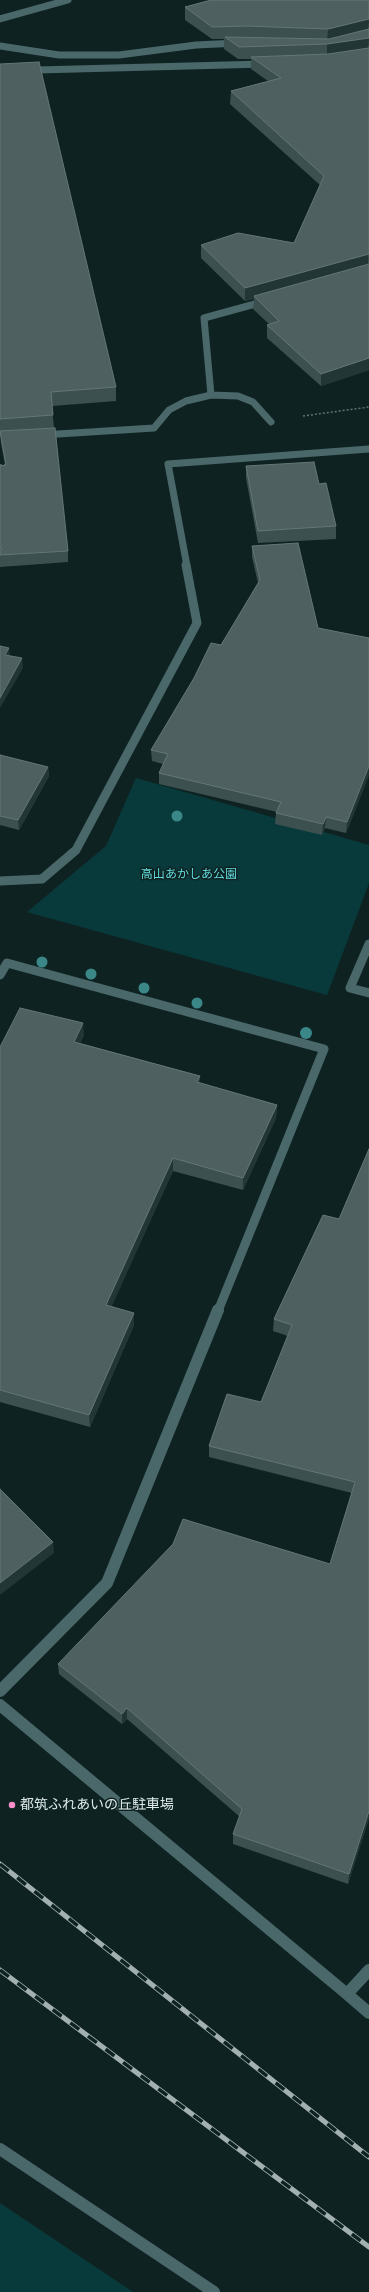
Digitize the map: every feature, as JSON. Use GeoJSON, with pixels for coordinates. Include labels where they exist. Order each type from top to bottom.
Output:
{"type":"FeatureCollection","features":[{"type":"Feature","properties":{"kind":"street"},"geometry":{"type":"LineString","coordinates":[[0,20],[68,0]]}},
{"type":"Feature","properties":{"kind":"street"},"geometry":{"type":"LineString","coordinates":[[0,46],[59,55],[112,55],[196,45],[247,43]]}},
{"type":"Feature","properties":{"kind":"street"},"geometry":{"type":"LineString","coordinates":[[0,71],[94,70],[273,63]]}},
{"type":"Feature","properties":{"kind":"street"},"geometry":{"type":"LineString","coordinates":[[211,395],[204,318],[273,299]]}},
{"type":"Feature","properties":{"kind":"street"},"geometry":{"type":"LineString","coordinates":[[31,436],[154,428],[169,410],[186,401],[211,395],[238,396],[253,402],[270,422]]}},
{"type":"Feature","properties":{"kind":"street"},"geometry":{"type":"LineString","coordinates":[[0,881],[42,879],[76,850],[197,623],[168,464],[369,449]]}},
{"type":"Feature","properties":{"kind":"street"},"geometry":{"type":"LineString","coordinates":[[369,944],[350,988],[369,993]]}},
{"type":"Feature","properties":{"kind":"street"},"geometry":{"type":"LineString","coordinates":[[0,975],[7,963],[324,1048],[107,1583],[0,1691]]}},
{"type":"Feature","properties":{"kind":"street"},"geometry":{"type":"LineString","coordinates":[[0,1705],[369,2013]]}},
{"type":"Feature","properties":{"kind":"street"},"geometry":{"type":"LineString","coordinates":[[347,1994],[369,1970]]}},
{"type":"Feature","properties":{"kind":"street"},"geometry":{"type":"LineString","coordinates":[[0,2149],[214,2292]]}},
{"type":"Feature","properties":{"kind":"path"},"geometry":{"type":"LineString","coordinates":[[270,422],[320,412],[369,407]]}},
{"type":"Feature","properties":{"kind":"green space","name":"高山あかしあ公園"},"geometry":{"type":"Polygon","coordinates":[[[136,778],[369,845],[369,883],[327,995],[27,912],[106,846],[136,778]]]}},
{"type":"Feature","properties":{"kind":"green space"},"geometry":{"type":"Polygon","coordinates":[[[0,2203],[133,2292],[0,2292],[0,2203]]]}},
{"type":"Feature","properties":{"kind":"building"},"geometry":{"type":"Polygon","coordinates":[[[211,0],[369,0],[369,19],[328,29],[247,26],[212,27],[185,7],[211,0]]]}},
{"type":"Feature","properties":{"kind":"building"},"geometry":{"type":"Polygon","coordinates":[[[369,29],[369,38],[327,44],[239,47],[225,37],[329,39],[369,29]]]}},
{"type":"Feature","properties":{"kind":"building"},"geometry":{"type":"Polygon","coordinates":[[[369,48],[369,254],[245,288],[201,245],[238,233],[294,243],[324,176],[231,91],[281,78],[251,57],[328,54],[369,48]]]}},
{"type":"Feature","properties":{"kind":"building"},"geometry":{"type":"Polygon","coordinates":[[[39,62],[116,387],[51,392],[53,415],[0,419],[0,64],[39,62]]]}},
{"type":"Feature","properties":{"kind":"building"},"geometry":{"type":"Polygon","coordinates":[[[369,264],[369,358],[321,374],[267,325],[279,321],[254,296],[369,264]]]}},
{"type":"Feature","properties":{"kind":"building"},"geometry":{"type":"Polygon","coordinates":[[[55,428],[68,551],[0,555],[2,548],[0,548],[0,466],[6,465],[0,431],[55,428]]]}},
{"type":"Feature","properties":{"kind":"building"},"geometry":{"type":"Polygon","coordinates":[[[314,462],[319,484],[326,483],[336,526],[258,531],[246,466],[314,462]]]}},
{"type":"Feature","properties":{"kind":"building"},"geometry":{"type":"Polygon","coordinates":[[[298,543],[318,628],[369,638],[369,766],[347,822],[326,817],[323,824],[276,813],[281,802],[159,773],[168,754],[151,750],[194,678],[211,643],[221,645],[260,580],[252,546],[298,543]]]}},
{"type":"Feature","properties":{"kind":"building"},"geometry":{"type":"Polygon","coordinates":[[[0,646],[9,648],[5,655],[22,658],[0,698],[0,646]]]}},
{"type":"Feature","properties":{"kind":"building"},"geometry":{"type":"Polygon","coordinates":[[[0,755],[48,767],[18,820],[0,816],[0,755]]]}},
{"type":"Feature","properties":{"kind":"building"},"geometry":{"type":"Polygon","coordinates":[[[20,1008],[83,1023],[74,1042],[200,1076],[197,1082],[277,1105],[243,1178],[173,1158],[106,1305],[134,1313],[89,1415],[0,1390],[0,1047],[20,1008]]]}},
{"type":"Feature","properties":{"kind":"building"},"geometry":{"type":"Polygon","coordinates":[[[369,1149],[369,1811],[349,1874],[233,1834],[242,1809],[127,1708],[122,1714],[58,1664],[173,1544],[183,1519],[330,1564],[355,1482],[209,1446],[227,1394],[261,1402],[292,1325],[274,1319],[323,1215],[339,1219],[369,1149]]]}},
{"type":"Feature","properties":{"kind":"building"},"geometry":{"type":"Polygon","coordinates":[[[0,1489],[53,1542],[0,1583],[0,1489]]]}},
{"type":"Feature","properties":{"kind":"railway"},"geometry":{"type":"LineString","coordinates":[[0,1864],[369,2157]]}},
{"type":"Feature","properties":{"kind":"railway"},"geometry":{"type":"LineString","coordinates":[[0,1970],[369,2247]]}},
{"type":"Feature","properties":{"kind":"place","name":"都筑ふれあいの丘駐車場"},"geometry":{"type":"Point","coordinates":[12,1805]}}]}
